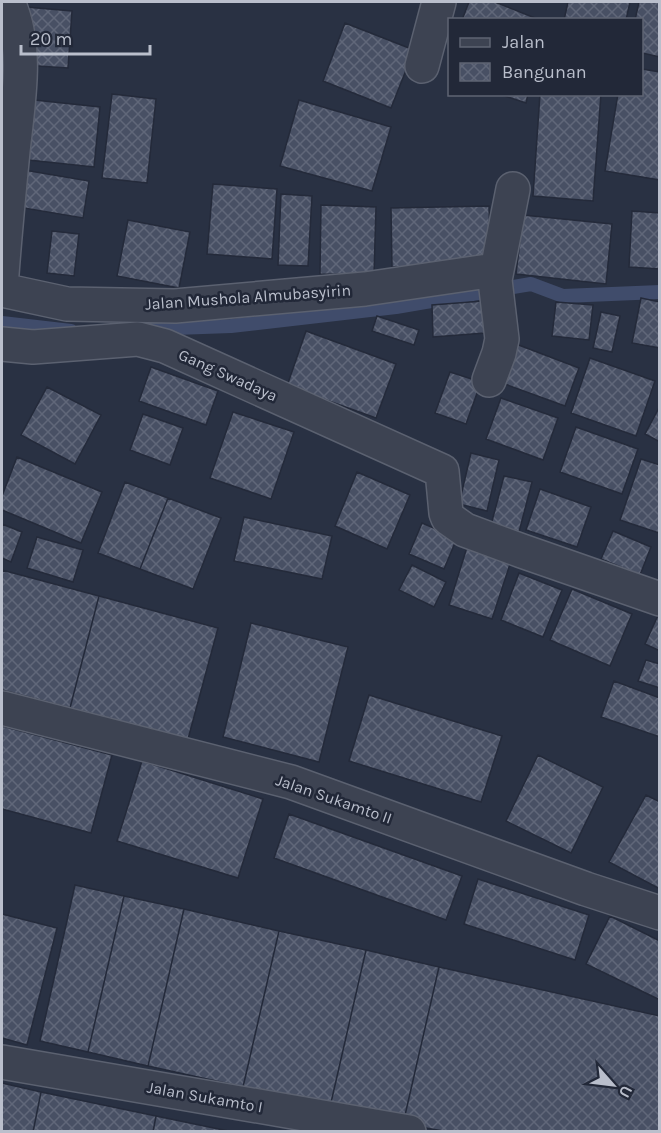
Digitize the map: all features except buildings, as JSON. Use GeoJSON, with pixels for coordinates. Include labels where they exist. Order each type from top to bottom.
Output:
{"type":"FeatureCollection","features":[{"type":"Feature","properties":{"kind":"street"},"geometry":{"type":"LineString","coordinates":[[2,274],[19,78],[19,38],[14,15],[8,2]]}},
{"type":"Feature","properties":{"kind":"street"},"geometry":{"type":"LineString","coordinates":[[422,66],[439,2]]}},
{"type":"Feature","properties":{"kind":"street"},"geometry":{"type":"LineString","coordinates":[[489,380],[500,353],[502,339],[496,283],[513,189]]}},
{"type":"Feature","properties":{"kind":"street","name":"Jalan Mushola Almubasyirin"},"geometry":{"type":"LineString","coordinates":[[2,290],[67,304],[175,306],[365,289],[496,283]]}},
{"type":"Feature","properties":{"kind":"street","name":"Gang Swadaya"},"geometry":{"type":"LineString","coordinates":[[2,344],[33,347],[138,339],[165,346],[442,471],[446,513],[448,518],[461,527],[522,552],[660,599]]}},
{"type":"Feature","properties":{"kind":"street","name":"Jalan Sukamto II"},"geometry":{"type":"LineString","coordinates":[[2,708],[291,782],[586,889],[660,913]]}},
{"type":"Feature","properties":{"kind":"street","name":"Jalan Sukamto I"},"geometry":{"type":"LineString","coordinates":[[2,1062],[409,1131]]}},
{"type":"Feature","properties":{"kind":"waterway"},"geometry":{"type":"LineString","coordinates":[[147,329],[231,326],[396,307],[531,284],[563,296],[660,292]]}},
{"type":"Feature","properties":{"kind":"waterway"},"geometry":{"type":"LineString","coordinates":[[2,323],[71,331]]}}]}
